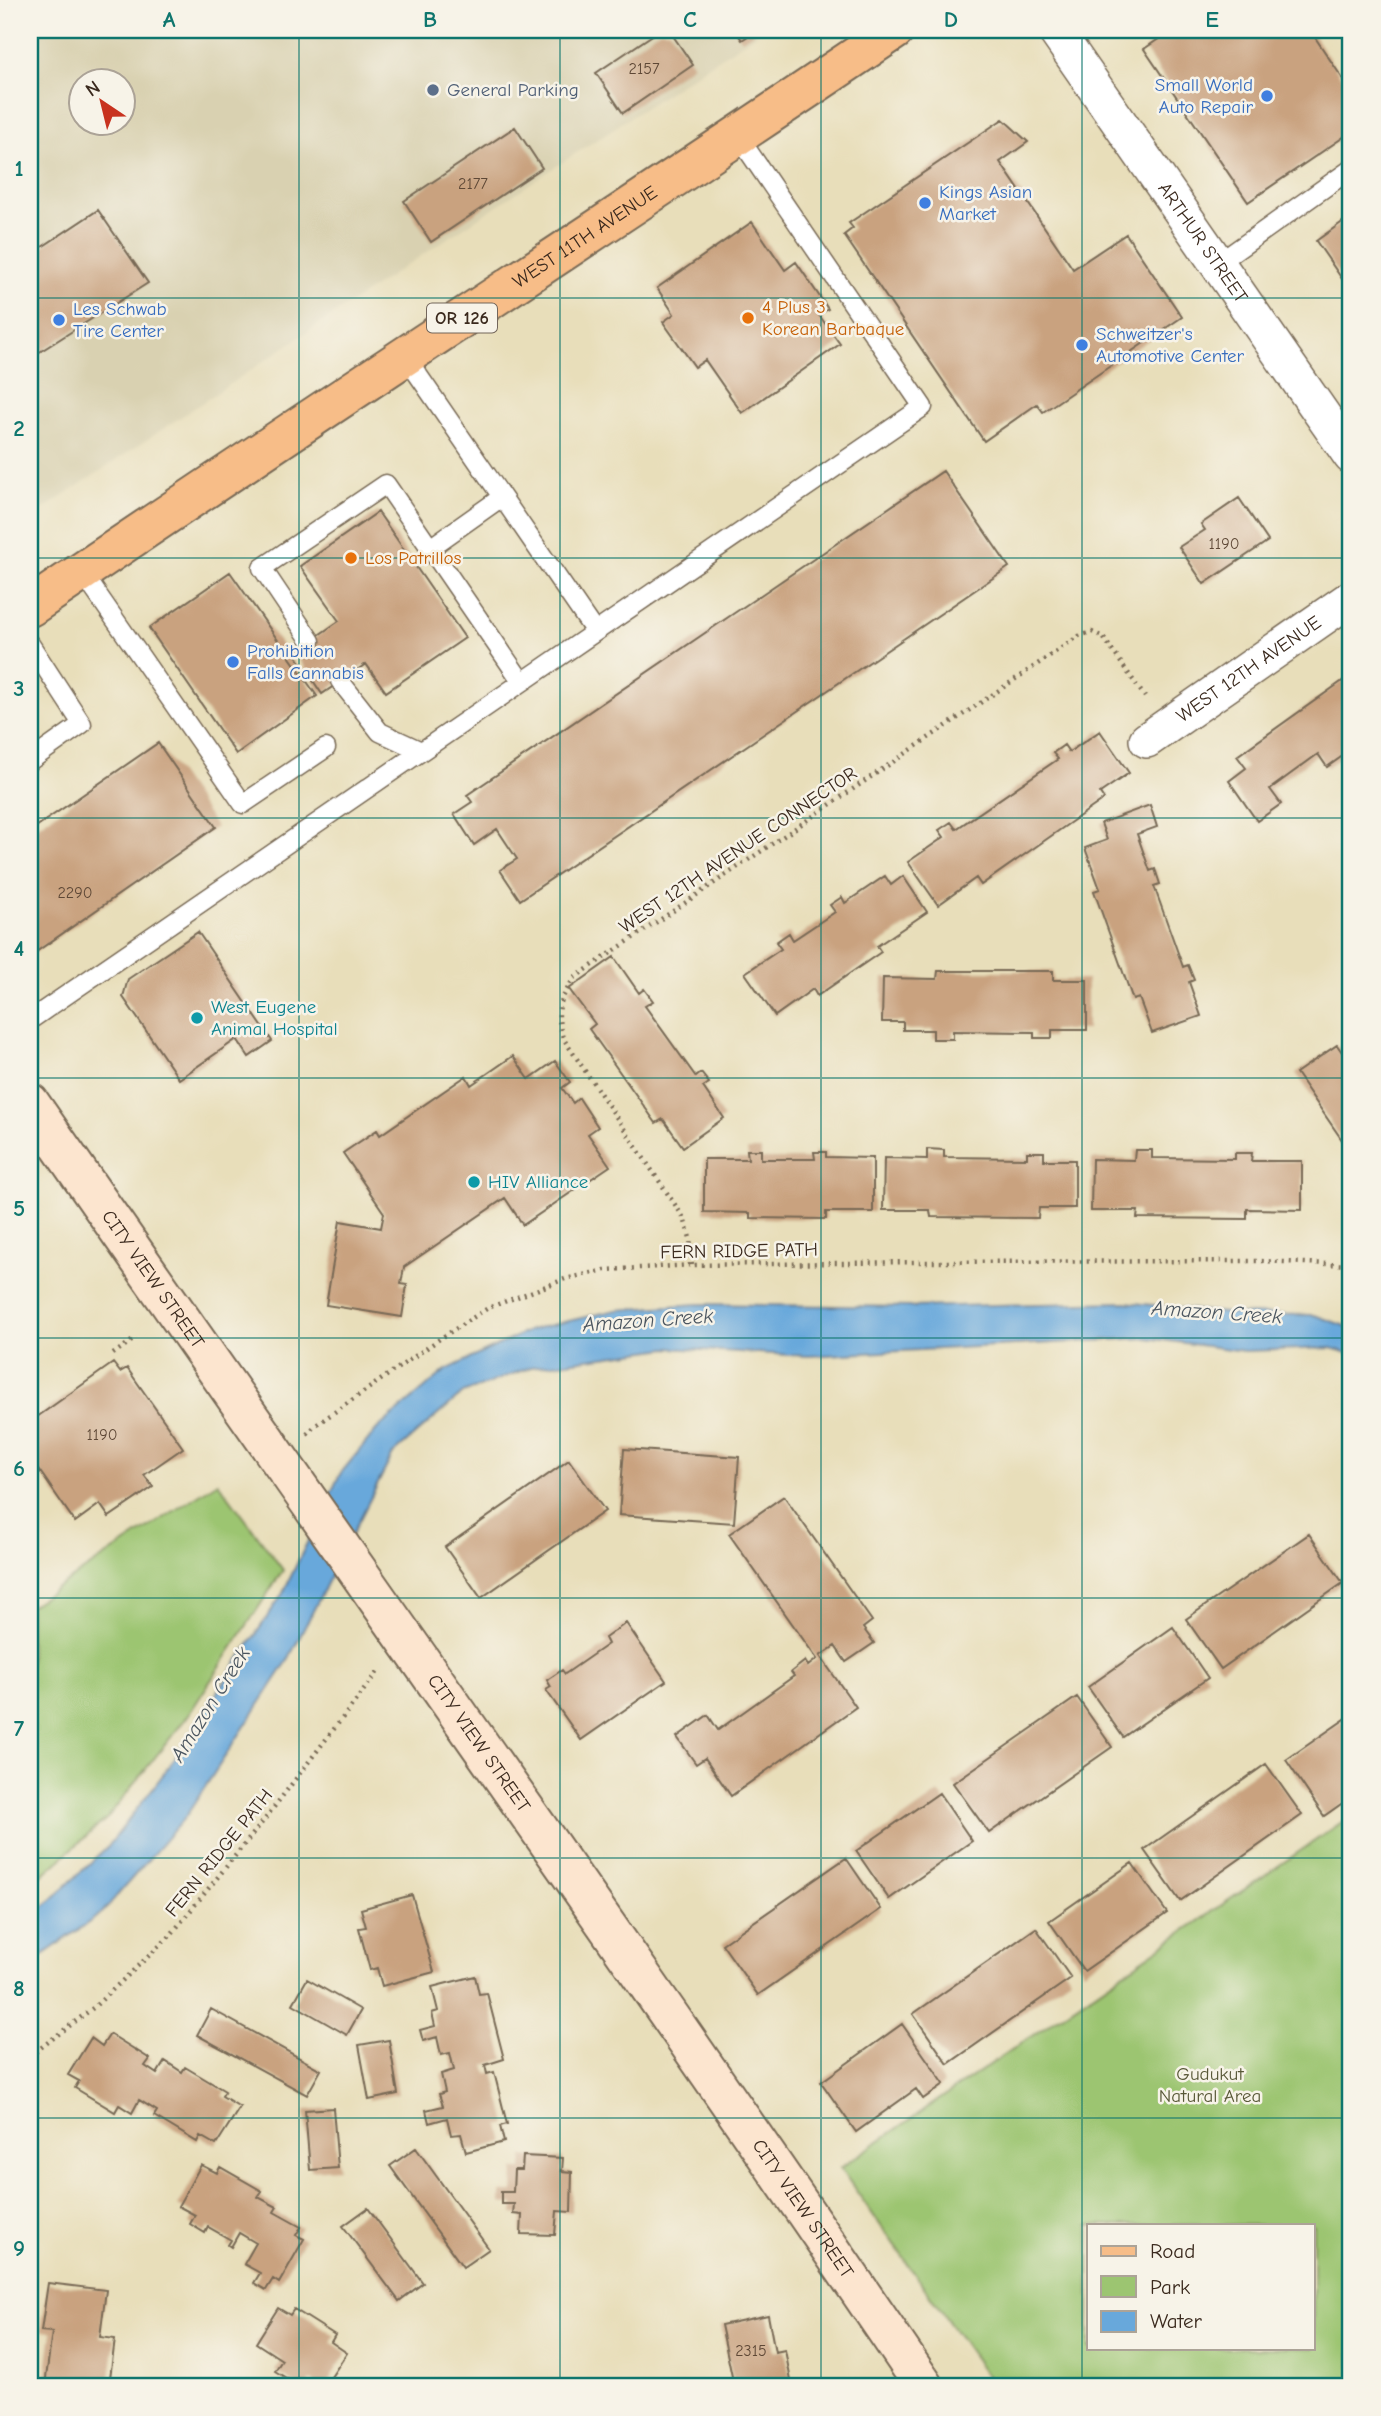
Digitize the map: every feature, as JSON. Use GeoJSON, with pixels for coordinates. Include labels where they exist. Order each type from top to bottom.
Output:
{"type":"FeatureCollection","features":[{"type":"Feature","properties":{"kind":"main road","name":"WEST 11TH AVENUE"},"geometry":{"type":"LineString","coordinates":[[30,607],[895,30]]}},
{"type":"Feature","properties":{"kind":"street","name":"ARTHUR STREET"},"geometry":{"type":"LineString","coordinates":[[1055,30],[1351,456]]}},
{"type":"Feature","properties":{"kind":"street","name":"WEST 12TH AVENUE"},"geometry":{"type":"LineString","coordinates":[[1156,734],[1351,598]]}},
{"type":"Feature","properties":{"kind":"street","name":"CITY VIEW STREET"},"geometry":{"type":"LineString","coordinates":[[30,1103],[722,2088],[924,2386]]}},
{"type":"Feature","properties":{"kind":"lane"},"geometry":{"type":"LineString","coordinates":[[30,1020],[923,407],[738,136]]}},
{"type":"Feature","properties":{"kind":"lane"},"geometry":{"type":"LineString","coordinates":[[1217,264],[1351,169]]}},
{"type":"Feature","properties":{"kind":"lane"},"geometry":{"type":"LineString","coordinates":[[405,356],[595,632]]}},
{"type":"Feature","properties":{"kind":"lane"},"geometry":{"type":"LineString","coordinates":[[311,641],[262,568],[386,484],[522,682]]}},
{"type":"Feature","properties":{"kind":"lane"},"geometry":{"type":"LineString","coordinates":[[430,548],[502,497]]}},
{"type":"Feature","properties":{"kind":"lane"},"geometry":{"type":"LineString","coordinates":[[82,572],[243,804],[326,748]]}},
{"type":"Feature","properties":{"kind":"lane"},"geometry":{"type":"LineString","coordinates":[[30,644],[82,724],[30,761]]}},
{"type":"Feature","properties":{"kind":"lane"},"geometry":{"type":"LineString","coordinates":[[340,681],[380,732],[421,751]]}},
{"type":"Feature","properties":{"kind":"path","name":"WEST 12TH AVENUE CONNECTOR"},"geometry":{"type":"LineString","coordinates":[[692,1265],[690,1238],[684,1218],[563,1038],[558,1020],[562,997],[574,978],[1079,636],[1092,632],[1103,638],[1156,734]]}},
{"type":"Feature","properties":{"kind":"path","name":"FERN RIDGE PATH"},"geometry":{"type":"LineString","coordinates":[[290,1476],[316,1424],[441,1338],[488,1308],[565,1279],[605,1270],[692,1265],[1261,1261],[1351,1265]]}},
{"type":"Feature","properties":{"kind":"path"},"geometry":{"type":"LineString","coordinates":[[113,1354],[136,1338]]}},
{"type":"Feature","properties":{"kind":"path","name":"FERN RIDGE PATH"},"geometry":{"type":"LineString","coordinates":[[30,2056],[93,2008],[169,1937],[381,1670],[374,1660]]}},
{"type":"Feature","properties":{"kind":"shaded area"},"geometry":{"type":"Polygon","coordinates":[[[30,30],[762,30],[30,518],[30,30]]]}},
{"type":"Feature","properties":{"kind":"green space"},"geometry":{"type":"Polygon","coordinates":[[[218,1482],[283,1570],[187,1717],[107,1818],[30,1886],[30,1606],[218,1482]]]}},
{"type":"Feature","properties":{"kind":"green space","name":"Gudukut Natural Area"},"geometry":{"type":"Polygon","coordinates":[[[1351,1816],[1351,2386],[994,2386],[840,2168],[1351,1816]]]}},
{"type":"Feature","properties":{"kind":"water","name":"Amazon Creek"},"geometry":{"type":"Polygon","coordinates":[[[1125,1302],[1233,1314],[1314,1315],[1351,1328],[1351,1354],[1331,1348],[1244,1351],[1147,1338],[808,1356],[667,1348],[531,1367],[463,1393],[393,1454],[287,1662],[186,1816],[102,1913],[30,1964],[30,1916],[47,1904],[110,1844],[165,1772],[283,1593],[340,1474],[377,1429],[446,1370],[530,1330],[616,1310],[698,1304],[911,1307],[1125,1302]]]}},
{"type":"Feature","properties":{"kind":"building"},"geometry":{"type":"Polygon","coordinates":[[[660,30],[669,30],[693,65],[623,113],[596,73],[660,30]]]}},
{"type":"Feature","properties":{"kind":"building"},"geometry":{"type":"Polygon","coordinates":[[[735,30],[757,30],[742,40],[735,30]]]}},
{"type":"Feature","properties":{"kind":"building"},"geometry":{"type":"Polygon","coordinates":[[[1172,30],[1310,30],[1351,91],[1351,132],[1248,202],[1144,49],[1172,30]]]}},
{"type":"Feature","properties":{"kind":"building"},"geometry":{"type":"Polygon","coordinates":[[[1003,119],[1028,142],[1000,162],[1073,269],[1126,234],[1182,317],[1043,412],[1037,404],[984,441],[844,235],[853,228],[849,223],[1003,119]]]}},
{"type":"Feature","properties":{"kind":"building"},"geometry":{"type":"Polygon","coordinates":[[[515,127],[542,168],[431,242],[404,201],[515,127]]]}},
{"type":"Feature","properties":{"kind":"building","name":"Les Schwab Tire Center"},"geometry":{"type":"Polygon","coordinates":[[[98,210],[148,283],[30,358],[30,255],[98,210]]]}},
{"type":"Feature","properties":{"kind":"building"},"geometry":{"type":"Polygon","coordinates":[[[1351,216],[1351,292],[1316,241],[1351,216]]]}},
{"type":"Feature","properties":{"kind":"building"},"geometry":{"type":"Polygon","coordinates":[[[752,222],[785,270],[796,262],[828,309],[819,315],[840,344],[742,413],[705,360],[695,367],[663,322],[674,314],[657,288],[752,222]]]}},
{"type":"Feature","properties":{"kind":"building"},"geometry":{"type":"Polygon","coordinates":[[[943,471],[1009,567],[520,900],[500,870],[517,859],[497,829],[474,845],[454,814],[472,802],[467,795],[943,471]]]}},
{"type":"Feature","properties":{"kind":"building"},"geometry":{"type":"Polygon","coordinates":[[[1239,498],[1268,541],[1204,584],[1179,547],[1205,530],[1201,524],[1239,498]]]}},
{"type":"Feature","properties":{"kind":"building"},"geometry":{"type":"Polygon","coordinates":[[[378,512],[465,638],[386,692],[366,664],[322,694],[294,652],[339,621],[300,566],[378,512]]]}},
{"type":"Feature","properties":{"kind":"building","name":"Prohibition Falls Cannabis"},"geometry":{"type":"Polygon","coordinates":[[[230,572],[317,696],[236,754],[149,628],[230,572]]]}},
{"type":"Feature","properties":{"kind":"building"},"geometry":{"type":"Polygon","coordinates":[[[1351,675],[1351,750],[1327,767],[1318,754],[1270,789],[1281,804],[1257,821],[1229,781],[1246,768],[1237,756],[1351,675]]]}},
{"type":"Feature","properties":{"kind":"building"},"geometry":{"type":"Polygon","coordinates":[[[1100,731],[1129,773],[1100,793],[1104,799],[981,885],[976,878],[938,905],[908,862],[944,837],[939,830],[951,822],[956,829],[1058,759],[1053,753],[1064,745],[1069,752],[1100,731]]]}},
{"type":"Feature","properties":{"kind":"building"},"geometry":{"type":"Polygon","coordinates":[[[158,743],[216,827],[30,956],[30,831],[158,743]]]}},
{"type":"Feature","properties":{"kind":"building"},"geometry":{"type":"Polygon","coordinates":[[[1150,805],[1157,827],[1137,834],[1150,871],[1155,869],[1160,884],[1154,886],[1183,967],[1188,965],[1194,980],[1189,982],[1201,1016],[1152,1033],[1139,998],[1133,1000],[1094,891],[1100,889],[1085,848],[1107,840],[1101,823],[1150,805]]]}},
{"type":"Feature","properties":{"kind":"building"},"geometry":{"type":"Polygon","coordinates":[[[885,876],[891,885],[903,876],[927,912],[877,946],[881,952],[817,996],[813,989],[775,1016],[745,973],[781,949],[776,942],[789,933],[793,940],[835,912],[830,905],[842,897],[845,903],[885,876]]]}},
{"type":"Feature","properties":{"kind":"building","name":"West Eugene Animal Hospital"},"geometry":{"type":"Polygon","coordinates":[[[198,932],[272,1041],[249,1057],[237,1039],[179,1079],[123,997],[128,979],[198,932]]]}},
{"type":"Feature","properties":{"kind":"building"},"geometry":{"type":"Polygon","coordinates":[[[614,957],[639,993],[644,989],[653,1001],[645,1006],[696,1077],[701,1073],[709,1083],[703,1087],[724,1118],[683,1147],[663,1119],[656,1123],[589,1029],[595,1024],[569,989],[614,957]]]}},
{"type":"Feature","properties":{"kind":"building"},"geometry":{"type":"Polygon","coordinates":[[[938,971],[1053,971],[1053,980],[1087,980],[1087,1030],[1052,1030],[1052,1038],[1034,1038],[1034,1032],[953,1031],[953,1039],[933,1039],[933,1030],[903,1030],[903,1022],[882,1022],[883,978],[937,979],[938,971]]]}},
{"type":"Feature","properties":{"kind":"building"},"geometry":{"type":"Polygon","coordinates":[[[1337,1045],[1351,1065],[1351,1153],[1296,1073],[1337,1045]]]}},
{"type":"Feature","properties":{"kind":"building","name":"HIV Alliance"},"geometry":{"type":"Polygon","coordinates":[[[513,1056],[529,1079],[555,1061],[570,1082],[562,1088],[573,1103],[579,1098],[598,1127],[588,1134],[610,1166],[523,1225],[505,1198],[404,1267],[401,1284],[407,1285],[402,1317],[326,1305],[340,1221],[381,1228],[384,1213],[343,1153],[377,1130],[380,1135],[466,1076],[471,1085],[513,1056]]]}},
{"type":"Feature","properties":{"kind":"building"},"geometry":{"type":"Polygon","coordinates":[[[927,1149],[944,1150],[944,1157],[1027,1158],[1027,1152],[1044,1152],[1044,1160],[1075,1160],[1075,1208],[1039,1208],[1038,1218],[931,1217],[930,1210],[883,1210],[884,1158],[927,1159],[927,1149]]]}},
{"type":"Feature","properties":{"kind":"building"},"geometry":{"type":"Polygon","coordinates":[[[747,1150],[761,1150],[761,1159],[815,1159],[814,1152],[826,1152],[826,1157],[873,1158],[873,1212],[826,1212],[826,1219],[750,1218],[750,1213],[704,1212],[704,1159],[748,1159],[747,1150]]]}},
{"type":"Feature","properties":{"kind":"building"},"geometry":{"type":"Polygon","coordinates":[[[1135,1150],[1152,1150],[1152,1158],[1235,1159],[1235,1153],[1252,1153],[1251,1161],[1302,1161],[1302,1210],[1247,1209],[1247,1219],[1137,1218],[1138,1211],[1091,1211],[1092,1159],[1134,1160],[1135,1150]]]}},
{"type":"Feature","properties":{"kind":"building"},"geometry":{"type":"Polygon","coordinates":[[[113,1363],[120,1372],[127,1368],[183,1448],[144,1475],[153,1487],[109,1517],[100,1504],[75,1522],[30,1457],[30,1422],[113,1363]]]}},
{"type":"Feature","properties":{"kind":"building"},"geometry":{"type":"Polygon","coordinates":[[[624,1449],[739,1457],[734,1523],[619,1515],[624,1449]]]}},
{"type":"Feature","properties":{"kind":"building"},"geometry":{"type":"Polygon","coordinates":[[[569,1460],[605,1511],[481,1598],[445,1547],[569,1460]]]}},
{"type":"Feature","properties":{"kind":"building"},"geometry":{"type":"Polygon","coordinates":[[[784,1496],[872,1621],[863,1628],[874,1643],[846,1662],[835,1646],[820,1656],[856,1707],[731,1796],[705,1758],[696,1764],[677,1737],[708,1715],[718,1730],[794,1676],[791,1672],[805,1661],[808,1666],[817,1659],[729,1534],[784,1496]]]}},
{"type":"Feature","properties":{"kind":"building"},"geometry":{"type":"Polygon","coordinates":[[[1309,1534],[1343,1583],[1221,1669],[1186,1619],[1309,1534]]]}},
{"type":"Feature","properties":{"kind":"building"},"geometry":{"type":"Polygon","coordinates":[[[626,1623],[666,1681],[581,1740],[546,1690],[551,1687],[547,1680],[562,1670],[565,1674],[608,1644],[605,1638],[626,1623]]]}},
{"type":"Feature","properties":{"kind":"building"},"geometry":{"type":"Polygon","coordinates":[[[1173,1627],[1208,1678],[1123,1737],[1088,1687],[1173,1627]]]}},
{"type":"Feature","properties":{"kind":"building"},"geometry":{"type":"Polygon","coordinates":[[[1077,1697],[1112,1747],[989,1833],[953,1783],[1077,1697]]]}},
{"type":"Feature","properties":{"kind":"building"},"geometry":{"type":"Polygon","coordinates":[[[1351,1715],[1351,1797],[1324,1816],[1286,1760],[1351,1715]]]}},
{"type":"Feature","properties":{"kind":"building"},"geometry":{"type":"Polygon","coordinates":[[[1266,1764],[1302,1815],[1180,1901],[1144,1850],[1266,1764]]]}},
{"type":"Feature","properties":{"kind":"building"},"geometry":{"type":"Polygon","coordinates":[[[939,1793],[972,1841],[889,1899],[856,1851],[939,1793]]]}},
{"type":"Feature","properties":{"kind":"building"},"geometry":{"type":"Polygon","coordinates":[[[846,1858],[881,1909],[758,1995],[722,1944],[846,1858]]]}},
{"type":"Feature","properties":{"kind":"building"},"geometry":{"type":"Polygon","coordinates":[[[1132,1863],[1167,1913],[1084,1971],[1049,1921],[1132,1863]]]}},
{"type":"Feature","properties":{"kind":"building"},"geometry":{"type":"Polygon","coordinates":[[[412,1895],[434,1972],[382,1986],[377,1968],[370,1970],[359,1928],[366,1927],[361,1909],[412,1895]]]}},
{"type":"Feature","properties":{"kind":"building"},"geometry":{"type":"Polygon","coordinates":[[[1036,1928],[1071,1978],[948,2064],[913,2014],[1036,1928]]]}},
{"type":"Feature","properties":{"kind":"building"},"geometry":{"type":"Polygon","coordinates":[[[475,1976],[479,1994],[487,1993],[504,2059],[485,2065],[487,2074],[494,2072],[507,2124],[500,2126],[504,2142],[466,2152],[461,2134],[451,2135],[447,2118],[429,2123],[426,2110],[443,2106],[439,2094],[445,2092],[441,2074],[454,2070],[450,2053],[441,2055],[437,2037],[423,2041],[420,2030],[435,2026],[432,2013],[438,2011],[432,1987],[475,1976]]]}},
{"type":"Feature","properties":{"kind":"building"},"geometry":{"type":"Polygon","coordinates":[[[307,1979],[361,2010],[347,2035],[293,2004],[307,1979]]]}},
{"type":"Feature","properties":{"kind":"building"},"geometry":{"type":"Polygon","coordinates":[[[211,2009],[321,2070],[307,2095],[197,2035],[211,2009]]]}},
{"type":"Feature","properties":{"kind":"building"},"geometry":{"type":"Polygon","coordinates":[[[902,2024],[944,2084],[923,2099],[916,2089],[856,2132],[821,2082],[902,2024]]]}},
{"type":"Feature","properties":{"kind":"building"},"geometry":{"type":"Polygon","coordinates":[[[110,2034],[150,2059],[145,2066],[157,2074],[165,2061],[182,2072],[185,2067],[225,2091],[222,2096],[240,2107],[216,2145],[200,2136],[197,2142],[154,2116],[157,2111],[139,2100],[132,2113],[119,2105],[115,2112],[75,2088],[79,2081],[68,2075],[91,2038],[102,2046],[110,2034]]]}},
{"type":"Feature","properties":{"kind":"building"},"geometry":{"type":"Polygon","coordinates":[[[389,2040],[398,2094],[369,2100],[359,2045],[389,2040]]]}},
{"type":"Feature","properties":{"kind":"building"},"geometry":{"type":"Polygon","coordinates":[[[333,2108],[338,2168],[310,2170],[305,2110],[333,2108]]]}},
{"type":"Feature","properties":{"kind":"building"},"geometry":{"type":"Polygon","coordinates":[[[416,2148],[489,2249],[463,2267],[390,2166],[416,2148]]]}},
{"type":"Feature","properties":{"kind":"building"},"geometry":{"type":"Polygon","coordinates":[[[523,2156],[563,2158],[562,2171],[572,2172],[571,2212],[557,2211],[555,2235],[521,2234],[522,2215],[513,2214],[514,2204],[501,2204],[501,2192],[513,2192],[514,2170],[522,2170],[523,2156]]]}},
{"type":"Feature","properties":{"kind":"building"},"geometry":{"type":"Polygon","coordinates":[[[201,2165],[217,2173],[220,2167],[262,2191],[258,2197],[277,2207],[274,2212],[301,2227],[296,2235],[304,2239],[279,2283],[273,2279],[266,2290],[254,2283],[260,2273],[244,2264],[256,2243],[239,2233],[231,2247],[228,2245],[231,2240],[208,2227],[205,2233],[190,2224],[195,2215],[178,2206],[201,2165]]]}},
{"type":"Feature","properties":{"kind":"building"},"geometry":{"type":"Polygon","coordinates":[[[368,2208],[423,2283],[399,2301],[343,2226],[368,2208]]]}},
{"type":"Feature","properties":{"kind":"building"},"geometry":{"type":"Polygon","coordinates":[[[48,2283],[106,2290],[100,2337],[115,2339],[109,2386],[45,2386],[52,2332],[41,2331],[48,2283]]]}},
{"type":"Feature","properties":{"kind":"building"},"geometry":{"type":"Polygon","coordinates":[[[278,2308],[290,2315],[294,2309],[335,2335],[331,2342],[347,2353],[325,2386],[311,2381],[308,2386],[299,2386],[275,2371],[282,2360],[256,2343],[278,2308]]]}},
{"type":"Feature","properties":{"kind":"building"},"geometry":{"type":"Polygon","coordinates":[[[768,2315],[775,2352],[785,2350],[792,2386],[734,2386],[721,2325],[768,2315]]]}},
{"type":"Feature","properties":{"kind":"place","name":"General Parking"},"geometry":{"type":"Point","coordinates":[433,90]}},
{"type":"Feature","properties":{"kind":"place","name":"Small World Auto Repair"},"geometry":{"type":"Point","coordinates":[1267,96]}},
{"type":"Feature","properties":{"kind":"place","name":"Kings Asian Market"},"geometry":{"type":"Point","coordinates":[925,203]}},
{"type":"Feature","properties":{"kind":"place","name":"4 Plus 3 Korean Barbaque"},"geometry":{"type":"Point","coordinates":[748,318]}},
{"type":"Feature","properties":{"kind":"place","name":"Les Schwab Tire Center"},"geometry":{"type":"Point","coordinates":[59,320]}},
{"type":"Feature","properties":{"kind":"place","name":"Schweitzer's Automotive Center"},"geometry":{"type":"Point","coordinates":[1082,345]}},
{"type":"Feature","properties":{"kind":"place","name":"Los Patrillos"},"geometry":{"type":"Point","coordinates":[351,558]}},
{"type":"Feature","properties":{"kind":"place","name":"Prohibition Falls Cannabis"},"geometry":{"type":"Point","coordinates":[233,662]}},
{"type":"Feature","properties":{"kind":"place","name":"West Eugene Animal Hospital"},"geometry":{"type":"Point","coordinates":[197,1018]}},
{"type":"Feature","properties":{"kind":"place","name":"HIV Alliance"},"geometry":{"type":"Point","coordinates":[474,1182]}}]}
